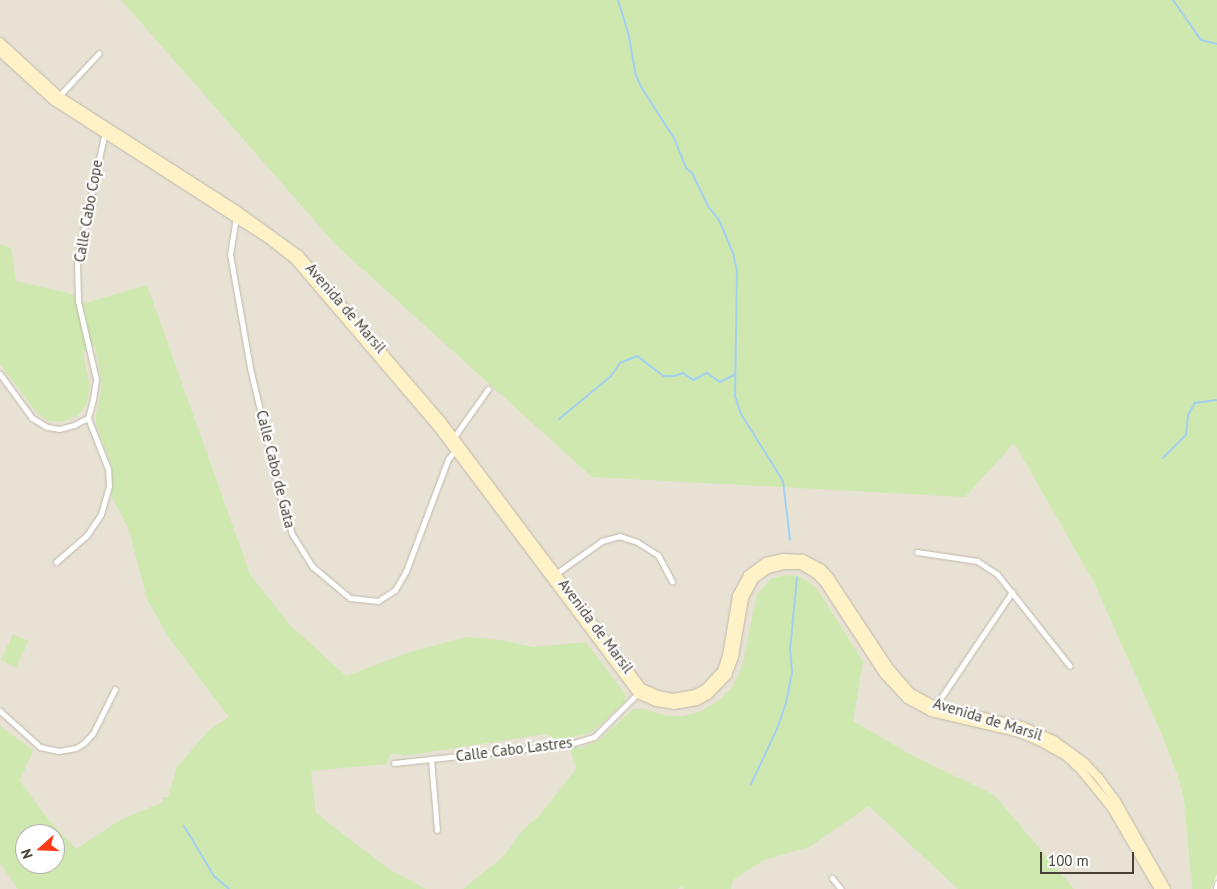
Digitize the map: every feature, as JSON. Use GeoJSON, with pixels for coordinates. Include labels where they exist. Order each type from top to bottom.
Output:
{"type":"FeatureCollection","features":[{"type":"Feature","properties":{"kind":"street","name":"Avenida de Marsil"},"geometry":{"type":"LineString","coordinates":[[0,43],[57,98]]}},
{"type":"Feature","properties":{"kind":"street","name":"Avenida de Marsil"},"geometry":{"type":"LineString","coordinates":[[0,52],[57,98],[105,131],[299,255],[316,272],[454,437],[640,691],[673,698],[690,696],[704,689],[722,671],[727,656],[737,596],[744,580],[756,567],[766,562],[793,558],[810,562],[829,577],[900,683],[911,693],[933,709],[1020,733],[1066,756],[1094,783],[1112,807],[1159,889]]}},
{"type":"Feature","properties":{"kind":"street"},"geometry":{"type":"LineString","coordinates":[[57,98],[99,53]]}},
{"type":"Feature","properties":{"kind":"street","name":"Calle Cabo Cope"},"geometry":{"type":"LineString","coordinates":[[88,418],[94,399],[96,379],[78,301],[77,259],[105,131]]}},
{"type":"Feature","properties":{"kind":"street","name":"Avenida de Marsil"},"geometry":{"type":"LineString","coordinates":[[237,214],[311,277],[456,451],[554,575]]}},
{"type":"Feature","properties":{"kind":"street","name":"Calle Cabo de Gata"},"geometry":{"type":"LineString","coordinates":[[237,214],[230,254],[252,377],[280,495],[292,534],[313,567],[350,598],[378,601],[395,590],[406,571],[448,459],[456,451]]}},
{"type":"Feature","properties":{"kind":"street"},"geometry":{"type":"LineString","coordinates":[[0,374],[32,418],[47,427],[59,429],[74,425],[88,418],[108,469],[108,486],[101,514],[87,535],[56,562]]}},
{"type":"Feature","properties":{"kind":"street"},"geometry":{"type":"LineString","coordinates":[[454,437],[488,389]]}},
{"type":"Feature","properties":{"kind":"street"},"geometry":{"type":"LineString","coordinates":[[554,575],[602,541],[619,536],[637,542],[658,555],[672,581]]}},
{"type":"Feature","properties":{"kind":"street"},"geometry":{"type":"LineString","coordinates":[[917,552],[977,561],[997,574],[1070,666]]}},
{"type":"Feature","properties":{"kind":"street"},"geometry":{"type":"LineString","coordinates":[[933,709],[1012,592]]}},
{"type":"Feature","properties":{"kind":"street"},"geometry":{"type":"LineString","coordinates":[[0,712],[40,747],[59,751],[76,748],[84,743],[93,733],[115,689]]}},
{"type":"Feature","properties":{"kind":"street","name":"Calle Cabo Lastres"},"geometry":{"type":"LineString","coordinates":[[394,763],[571,744],[594,737],[640,691]]}},
{"type":"Feature","properties":{"kind":"street","name":"Avenida de Marsil"},"geometry":{"type":"LineString","coordinates":[[933,709],[1022,726],[1070,750],[1100,778],[1116,801],[1166,889]]}},
{"type":"Feature","properties":{"kind":"street"},"geometry":{"type":"LineString","coordinates":[[431,759],[437,830]]}},
{"type":"Feature","properties":{"kind":"street"},"geometry":{"type":"LineString","coordinates":[[832,878],[841,889]]}},
{"type":"Feature","properties":{"kind":"street"},"geometry":{"type":"LineString","coordinates":[[1216,889],[1217,883]]}},
{"type":"Feature","properties":{"kind":"shaded area"},"geometry":{"type":"Polygon","coordinates":[[[0,0],[122,0],[1014,443],[1094,583],[1162,735],[1179,780],[1184,802],[1192,889],[0,889],[0,0]]]}},
{"type":"Feature","properties":{"kind":"green space"},"geometry":{"type":"Polygon","coordinates":[[[121,0],[1217,0],[1217,874],[1211,889],[1192,889],[1184,802],[1179,780],[1162,735],[1094,583],[1014,443],[965,497],[592,477],[336,245],[121,0]]]}},
{"type":"Feature","properties":{"kind":"green space"},"geometry":{"type":"Polygon","coordinates":[[[0,244],[11,248],[16,281],[72,294],[85,303],[147,285],[250,574],[289,624],[346,676],[410,652],[466,637],[501,640],[533,647],[586,642],[625,694],[625,701],[598,727],[589,733],[570,738],[577,742],[579,749],[599,740],[633,709],[644,709],[668,716],[683,716],[699,712],[720,700],[733,686],[742,667],[757,594],[772,578],[787,575],[798,576],[818,590],[863,661],[853,721],[908,753],[994,795],[1074,889],[958,889],[869,806],[809,847],[764,860],[733,880],[731,889],[684,889],[682,886],[677,889],[463,889],[503,857],[522,831],[540,815],[576,769],[571,750],[545,734],[404,756],[394,753],[390,755],[386,764],[311,771],[316,813],[387,868],[426,889],[18,889],[0,863],[0,726],[33,750],[20,781],[53,824],[15,824],[15,874],[65,874],[65,837],[76,849],[122,819],[163,802],[163,797],[168,797],[177,767],[209,730],[229,717],[169,638],[147,599],[129,530],[112,497],[112,467],[96,424],[96,414],[102,387],[95,346],[83,352],[90,387],[86,405],[77,416],[61,422],[49,421],[38,414],[0,364],[0,244]]]}},
{"type":"Feature","properties":{"kind":"green space"},"geometry":{"type":"Polygon","coordinates":[[[13,634],[28,641],[16,667],[1,660],[13,634]]]}},
{"type":"Feature","properties":{"kind":"waterway"},"geometry":{"type":"LineString","coordinates":[[618,0],[629,37],[636,75],[641,87],[674,138],[686,168],[692,173],[708,206],[719,220],[733,253],[737,270],[735,396],[741,414],[783,481],[790,540]]}},
{"type":"Feature","properties":{"kind":"waterway"},"geometry":{"type":"LineString","coordinates":[[1173,0],[1201,40],[1217,44]]}},
{"type":"Feature","properties":{"kind":"waterway"},"geometry":{"type":"LineString","coordinates":[[559,419],[610,377],[620,363],[637,356],[664,376],[674,376],[683,373],[693,380],[707,373],[720,382],[734,375]]}},
{"type":"Feature","properties":{"kind":"waterway"},"geometry":{"type":"LineString","coordinates":[[1163,458],[1186,435],[1188,415],[1195,403],[1217,400]]}},
{"type":"Feature","properties":{"kind":"waterway"},"geometry":{"type":"LineString","coordinates":[[751,784],[777,729],[786,703],[792,671],[790,650],[797,577]]}},
{"type":"Feature","properties":{"kind":"waterway"},"geometry":{"type":"LineString","coordinates":[[184,826],[214,876],[229,889]]}}]}
